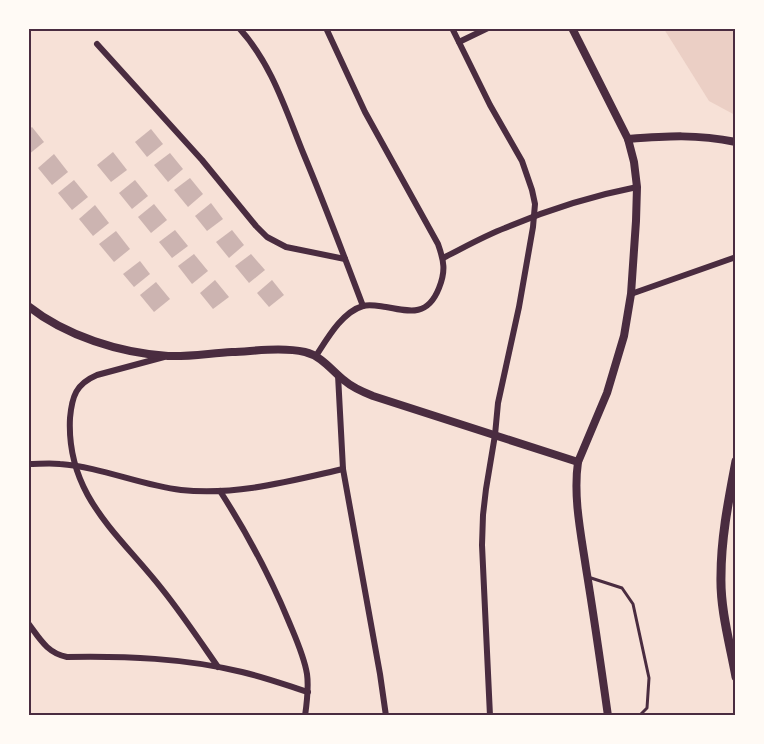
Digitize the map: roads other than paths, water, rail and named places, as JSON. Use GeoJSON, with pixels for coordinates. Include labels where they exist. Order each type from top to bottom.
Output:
{"type":"FeatureCollection","features":[{"type":"Feature","properties":{"kind":"main road"},"geometry":{"type":"LineString","coordinates":[[735,460],[720,574],[725,621],[735,677]]}},
{"type":"Feature","properties":{"kind":"street"},"geometry":{"type":"LineString","coordinates":[[240,28],[260,54],[277,87],[363,306]]}},
{"type":"Feature","properties":{"kind":"street"},"geometry":{"type":"LineString","coordinates":[[316,356],[333,329],[353,311],[363,306],[374,305],[417,310],[427,307],[435,298],[445,270],[438,244],[365,112],[326,28]]}},
{"type":"Feature","properties":{"kind":"street"},"geometry":{"type":"LineString","coordinates":[[452,28],[490,105],[522,161],[535,204],[516,324],[501,387],[483,515],[482,545],[490,716]]}},
{"type":"Feature","properties":{"kind":"street"},"geometry":{"type":"LineString","coordinates":[[459,42],[488,28]]}},
{"type":"Feature","properties":{"kind":"street"},"geometry":{"type":"LineString","coordinates":[[572,28],[628,139],[637,187],[631,294],[624,336],[607,393],[578,462],[577,491],[580,526],[608,716]]}},
{"type":"Feature","properties":{"kind":"street"},"geometry":{"type":"LineString","coordinates":[[97,44],[202,160],[267,237],[286,247],[345,259]]}},
{"type":"Feature","properties":{"kind":"street"},"geometry":{"type":"LineString","coordinates":[[628,139],[691,135],[735,142]]}},
{"type":"Feature","properties":{"kind":"street"},"geometry":{"type":"LineString","coordinates":[[443,258],[502,228],[534,216],[585,199],[637,187]]}},
{"type":"Feature","properties":{"kind":"street"},"geometry":{"type":"LineString","coordinates":[[631,294],[735,257]]}},
{"type":"Feature","properties":{"kind":"street"},"geometry":{"type":"LineString","coordinates":[[28,306],[50,320],[88,338],[135,351],[170,356],[294,350],[316,356],[347,383],[373,396],[578,462]]}},
{"type":"Feature","properties":{"kind":"street"},"geometry":{"type":"LineString","coordinates":[[170,356],[97,375],[78,388],[71,411],[70,431],[75,466],[94,507],[161,588],[218,667]]}},
{"type":"Feature","properties":{"kind":"street"},"geometry":{"type":"LineString","coordinates":[[338,375],[344,469],[386,716]]}},
{"type":"Feature","properties":{"kind":"street"},"geometry":{"type":"LineString","coordinates":[[28,464],[62,464],[180,490],[220,491],[247,489],[344,469]]}},
{"type":"Feature","properties":{"kind":"street"},"geometry":{"type":"LineString","coordinates":[[220,491],[250,540],[279,598],[303,658],[308,692],[305,716]]}},
{"type":"Feature","properties":{"kind":"street"},"geometry":{"type":"LineString","coordinates":[[28,623],[47,647],[59,656],[144,657],[199,663],[242,672],[308,692]]}},
{"type":"Feature","properties":{"kind":"lane"},"geometry":{"type":"LineString","coordinates":[[588,578],[622,588],[633,604],[649,678],[647,708],[639,716]]}}]}
